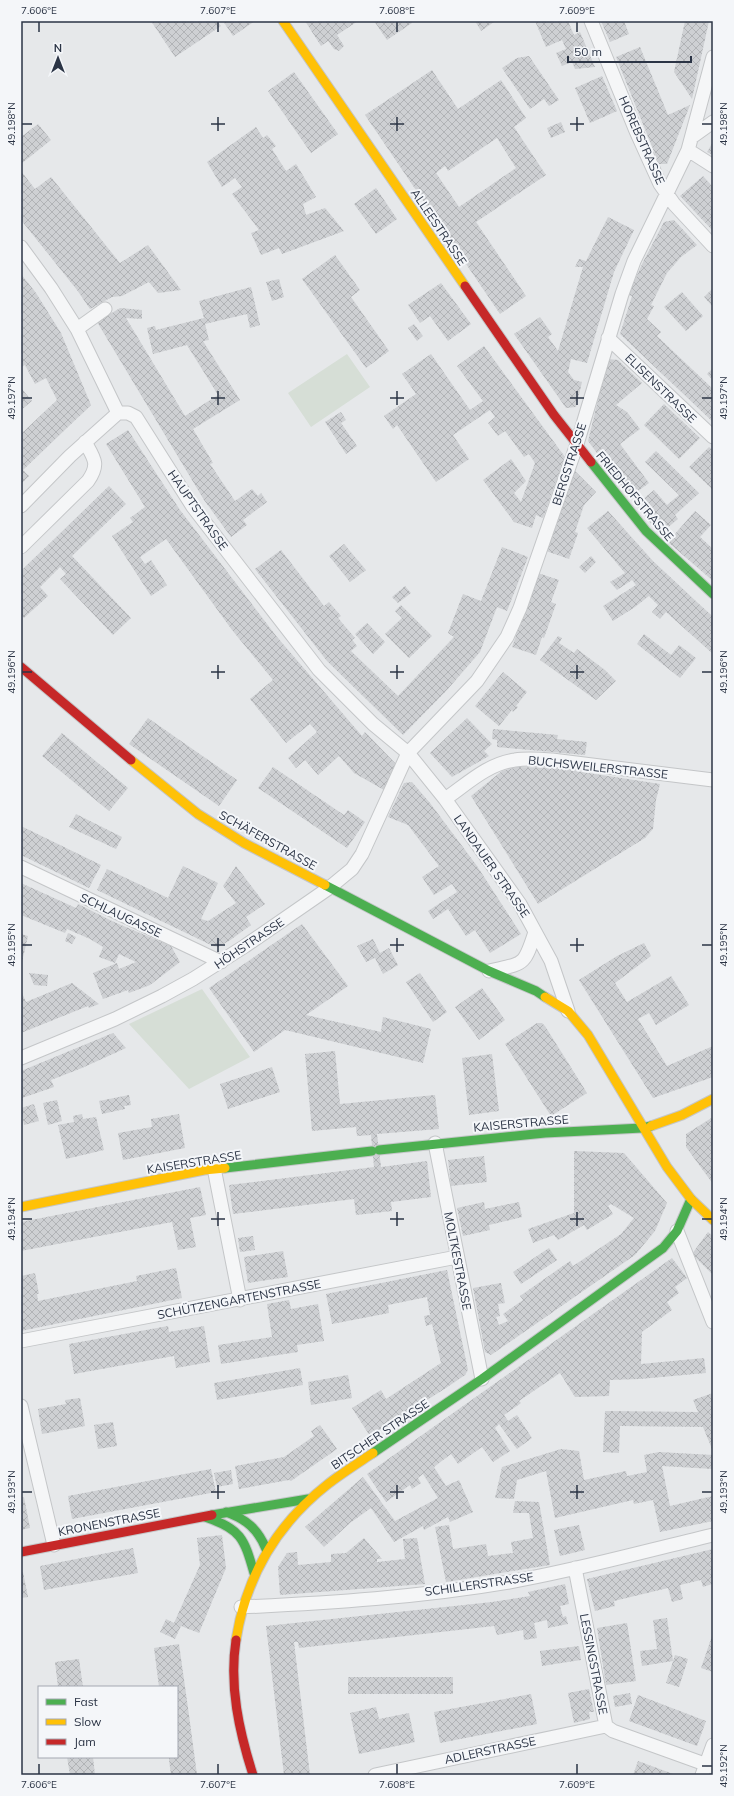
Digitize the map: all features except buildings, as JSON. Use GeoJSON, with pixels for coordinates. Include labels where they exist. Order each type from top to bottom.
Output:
{"type":"FeatureCollection","features":[{"type":"Feature","properties":{"kind":"main road","name":"ALLEESTRASSE"},"geometry":{"type":"LineString","coordinates":[[283,21],[536,390],[577,444]]}},
{"type":"Feature","properties":{"kind":"main road","name":"FRIEDHOFSTRASSE"},"geometry":{"type":"LineString","coordinates":[[577,444],[646,531],[713,594]]}},
{"type":"Feature","properties":{"kind":"main road","name":"SCHÄFERSTRASSE"},"geometry":{"type":"LineString","coordinates":[[21,667],[148,775],[198,814],[244,843],[489,971]]}},
{"type":"Feature","properties":{"kind":"main road","name":"LANDAUER STRASSE"},"geometry":{"type":"LineString","coordinates":[[489,971],[536,991],[568,1011],[588,1036],[642,1128],[667,1167],[691,1199],[713,1220]]}},
{"type":"Feature","properties":{"kind":"main road"},"geometry":{"type":"LineString","coordinates":[[642,1128],[660,1124],[682,1115],[713,1099]]}},
{"type":"Feature","properties":{"kind":"main road","name":"KAISERSTRASSE"},"geometry":{"type":"LineString","coordinates":[[21,1207],[214,1168],[435,1143],[545,1133],[642,1128]]}},
{"type":"Feature","properties":{"kind":"main road","name":"BITSCHER STRASSE"},"geometry":{"type":"LineString","coordinates":[[253,1775],[239,1732],[236,1709],[234,1654],[237,1626],[241,1607],[254,1573],[266,1549],[282,1526],[308,1499],[328,1484],[482,1379],[663,1248],[677,1231],[691,1199]]}},
{"type":"Feature","properties":{"kind":"main road","name":"KRONENSTRASSE"},"geometry":{"type":"LineString","coordinates":[[21,1552],[203,1516],[308,1499]]}},
{"type":"Feature","properties":{"kind":"main road"},"geometry":{"type":"LineString","coordinates":[[226,1512],[238,1515],[254,1526],[261,1536],[266,1549]]}},
{"type":"Feature","properties":{"kind":"main road","name":"KRONENSTRASSE"},"geometry":{"type":"LineString","coordinates":[[203,1516],[226,1523],[244,1540],[254,1573]]}},
{"type":"Feature","properties":{"kind":"street","name":"HOREBSTRASSE"},"geometry":{"type":"LineString","coordinates":[[591,21],[636,131],[667,195],[713,246]]}},
{"type":"Feature","properties":{"kind":"street","name":"BERGSTRASSE"},"geometry":{"type":"LineString","coordinates":[[408,753],[477,681],[507,637],[525,593],[577,444],[608,338],[634,261],[688,150],[713,57]]}},
{"type":"Feature","properties":{"kind":"street"},"geometry":{"type":"LineString","coordinates":[[692,137],[713,122]]}},
{"type":"Feature","properties":{"kind":"street"},"geometry":{"type":"LineString","coordinates":[[688,150],[713,166]]}},
{"type":"Feature","properties":{"kind":"street"},"geometry":{"type":"LineString","coordinates":[[21,247],[51,288],[77,329],[118,413],[85,442],[21,506]]}},
{"type":"Feature","properties":{"kind":"street"},"geometry":{"type":"LineString","coordinates":[[77,329],[105,309]]}},
{"type":"Feature","properties":{"kind":"street","name":"ELISENSTRASSE"},"geometry":{"type":"LineString","coordinates":[[608,338],[713,437]]}},
{"type":"Feature","properties":{"kind":"street","name":"HAUPTSTRASSE"},"geometry":{"type":"LineString","coordinates":[[118,413],[128,413],[136,417],[193,507],[319,670],[373,724],[408,753]]}},
{"type":"Feature","properties":{"kind":"street"},"geometry":{"type":"LineString","coordinates":[[21,547],[88,481],[94,472],[96,463],[85,442]]}},
{"type":"Feature","properties":{"kind":"street","name":"LANDAUER STRASSE"},"geometry":{"type":"LineString","coordinates":[[408,753],[445,799],[520,904],[551,961],[568,1011]]}},
{"type":"Feature","properties":{"kind":"street","name":"HÖHSTRASSE"},"geometry":{"type":"LineString","coordinates":[[21,1058],[52,1046],[162,996],[221,962],[329,888],[352,869],[362,854],[408,753]]}},
{"type":"Feature","properties":{"kind":"street","name":"BUCHSWEILERSTRASSE"},"geometry":{"type":"LineString","coordinates":[[445,799],[465,784],[494,766],[503,762],[526,759],[559,761],[713,780]]}},
{"type":"Feature","properties":{"kind":"street","name":"SCHLAUGASSE"},"geometry":{"type":"LineString","coordinates":[[21,867],[221,962]]}},
{"type":"Feature","properties":{"kind":"street"},"geometry":{"type":"LineString","coordinates":[[489,971],[522,961],[529,953],[536,932]]}},
{"type":"Feature","properties":{"kind":"street","name":"MOLTKESTRASSE"},"geometry":{"type":"LineString","coordinates":[[435,1143],[482,1379]]}},
{"type":"Feature","properties":{"kind":"street"},"geometry":{"type":"LineString","coordinates":[[214,1168],[240,1300]]}},
{"type":"Feature","properties":{"kind":"street"},"geometry":{"type":"LineString","coordinates":[[677,1231],[713,1322]]}},
{"type":"Feature","properties":{"kind":"street","name":"SCHÜTZENGARTENSTRASSE"},"geometry":{"type":"LineString","coordinates":[[21,1341],[457,1257]]}},
{"type":"Feature","properties":{"kind":"street"},"geometry":{"type":"LineString","coordinates":[[21,1406],[54,1546]]}},
{"type":"Feature","properties":{"kind":"street","name":"SCHILLERSTRASSE"},"geometry":{"type":"LineString","coordinates":[[241,1607],[308,1604],[461,1589],[510,1582],[713,1535]]}},
{"type":"Feature","properties":{"kind":"street","name":"LESSINGSTRASSE"},"geometry":{"type":"LineString","coordinates":[[575,1568],[606,1726],[613,1731],[707,1769]]}},
{"type":"Feature","properties":{"kind":"street","name":"ADLERSTRASSE"},"geometry":{"type":"LineString","coordinates":[[375,1775],[606,1726]]}},
{"type":"Feature","properties":{"kind":"street"},"geometry":{"type":"LineString","coordinates":[[707,1769],[713,1746]]}},
{"type":"Feature","properties":{"kind":"shaded area"},"geometry":{"type":"Polygon","coordinates":[[[347,354],[370,387],[311,427],[288,393],[347,354]]]}},
{"type":"Feature","properties":{"kind":"shaded area"},"geometry":{"type":"Polygon","coordinates":[[[202,989],[250,1057],[189,1089],[129,1024],[202,989]]]}},
{"type":"Feature","properties":{"kind":"traffic: fast"},"geometry":{"type":"LineString","coordinates":[[591,462],[646,531],[713,594]]}},
{"type":"Feature","properties":{"kind":"traffic: fast"},"geometry":{"type":"LineString","coordinates":[[325,885],[489,971],[536,991],[545,997]]}},
{"type":"Feature","properties":{"kind":"traffic: fast"},"geometry":{"type":"LineString","coordinates":[[379,1150],[545,1133],[642,1128],[651,1126]]}},
{"type":"Feature","properties":{"kind":"traffic: fast"},"geometry":{"type":"LineString","coordinates":[[225,1168],[372,1151]]}},
{"type":"Feature","properties":{"kind":"traffic: fast"},"geometry":{"type":"LineString","coordinates":[[373,1453],[482,1379],[663,1248],[677,1231],[691,1199]]}},
{"type":"Feature","properties":{"kind":"traffic: fast"},"geometry":{"type":"LineString","coordinates":[[212,1515],[308,1499]]}},
{"type":"Feature","properties":{"kind":"traffic: fast"},"geometry":{"type":"LineString","coordinates":[[226,1512],[240,1518],[255,1530],[266,1549]]}},
{"type":"Feature","properties":{"kind":"traffic: fast"},"geometry":{"type":"LineString","coordinates":[[205,1517],[226,1526],[239,1536],[244,1543],[254,1573]]}},
{"type":"Feature","properties":{"kind":"traffic: slow"},"geometry":{"type":"LineString","coordinates":[[283,21],[465,286]]}},
{"type":"Feature","properties":{"kind":"traffic: slow"},"geometry":{"type":"LineString","coordinates":[[131,760],[198,814],[244,843],[325,885]]}},
{"type":"Feature","properties":{"kind":"traffic: slow"},"geometry":{"type":"LineString","coordinates":[[545,997],[568,1011],[588,1035],[667,1167],[691,1199],[713,1220]]}},
{"type":"Feature","properties":{"kind":"traffic: slow"},"geometry":{"type":"LineString","coordinates":[[651,1126],[682,1115],[713,1099]]}},
{"type":"Feature","properties":{"kind":"traffic: slow"},"geometry":{"type":"LineString","coordinates":[[21,1207],[204,1170],[225,1168]]}},
{"type":"Feature","properties":{"kind":"traffic: slow"},"geometry":{"type":"LineString","coordinates":[[236,1640],[247,1594],[256,1573],[279,1534],[294,1516],[333,1480],[373,1453]]}},
{"type":"Feature","properties":{"kind":"traffic: jam"},"geometry":{"type":"LineString","coordinates":[[465,286],[554,415],[591,462]]}},
{"type":"Feature","properties":{"kind":"traffic: jam"},"geometry":{"type":"LineString","coordinates":[[21,667],[131,760]]}},
{"type":"Feature","properties":{"kind":"traffic: jam"},"geometry":{"type":"LineString","coordinates":[[21,1552],[212,1515]]}},
{"type":"Feature","properties":{"kind":"traffic: jam"},"geometry":{"type":"LineString","coordinates":[[236,1640],[234,1674],[237,1708],[243,1742],[253,1775]]}}]}
